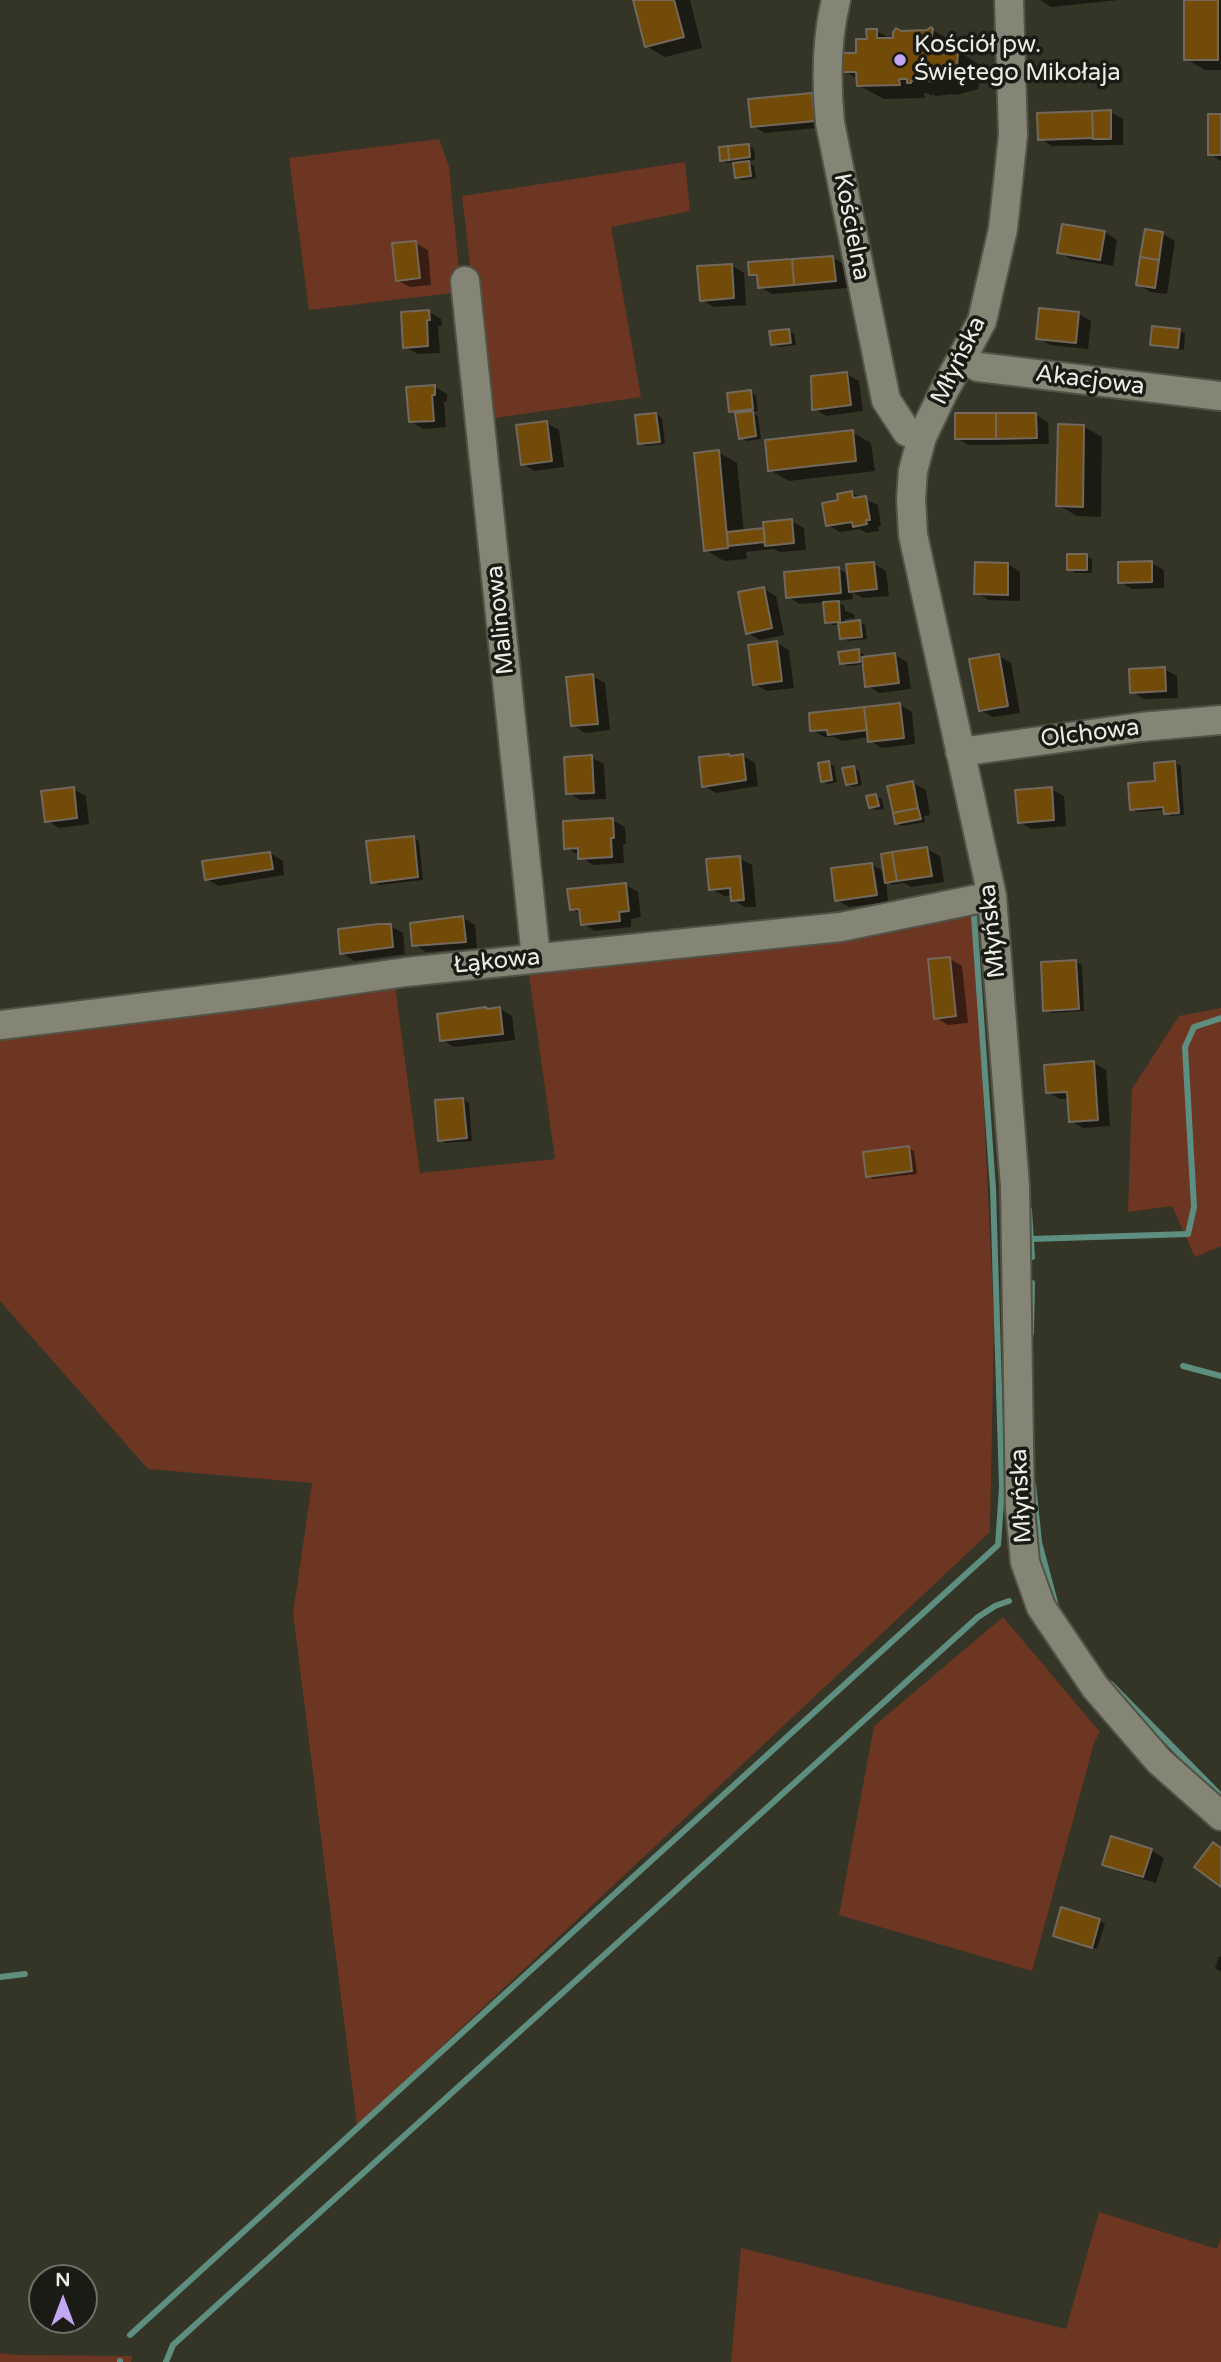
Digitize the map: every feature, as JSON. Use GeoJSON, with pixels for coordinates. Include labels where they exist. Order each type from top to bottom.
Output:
{"type":"FeatureCollection","features":[{"type":"Feature","properties":{"kind":"street","name":"Kościelna"},"geometry":{"type":"LineString","coordinates":[[836,0],[828,63],[830,123],[886,400],[907,432],[922,438]]}},
{"type":"Feature","properties":{"kind":"street","name":"Młyńska"},"geometry":{"type":"LineString","coordinates":[[1009,0],[1013,135],[1003,229],[982,321],[922,438],[912,485],[913,535],[992,896],[1015,1186],[1020,1509],[1025,1562],[1041,1607],[1095,1687],[1159,1761],[1221,1816]]}},
{"type":"Feature","properties":{"kind":"street","name":"Malinowa"},"geometry":{"type":"LineString","coordinates":[[465,281],[536,958]]}},
{"type":"Feature","properties":{"kind":"street","name":"Akacjowa"},"geometry":{"type":"LineString","coordinates":[[961,359],[978,367],[1221,397]]}},
{"type":"Feature","properties":{"kind":"street","name":"Olchowa"},"geometry":{"type":"LineString","coordinates":[[960,752],[1141,727],[1221,720]]}},
{"type":"Feature","properties":{"kind":"street","name":"Łąkowa"},"geometry":{"type":"LineString","coordinates":[[0,1025],[406,972],[841,927],[992,896]]}},
{"type":"Feature","properties":{"kind":"shaded area"},"geometry":{"type":"Polygon","coordinates":[[[439,139],[449,167],[461,292],[309,310],[289,158],[439,139]]]}},
{"type":"Feature","properties":{"kind":"shaded area"},"geometry":{"type":"Polygon","coordinates":[[[685,162],[690,211],[611,227],[641,397],[488,419],[462,196],[685,162]]]}},
{"type":"Feature","properties":{"kind":"shaded area"},"geometry":{"type":"Polygon","coordinates":[[[975,916],[994,1322],[990,1532],[357,2126],[293,1613],[312,1483],[148,1469],[0,1301],[0,1037],[395,986],[420,1173],[555,1159],[529,975],[846,939],[975,916]]]}},
{"type":"Feature","properties":{"kind":"shaded area"},"geometry":{"type":"Polygon","coordinates":[[[1221,1008],[1221,1246],[1195,1257],[1172,1206],[1128,1212],[1132,1089],[1179,1016],[1221,1008]]]}},
{"type":"Feature","properties":{"kind":"shaded area"},"geometry":{"type":"Polygon","coordinates":[[[1003,1617],[1100,1732],[1094,1743],[1032,1971],[839,1915],[874,1726],[1003,1617]]]}},
{"type":"Feature","properties":{"kind":"shaded area"},"geometry":{"type":"Polygon","coordinates":[[[1099,2212],[1217,2249],[1221,2237],[1221,2362],[731,2362],[741,2248],[1066,2329],[1099,2212]]]}},
{"type":"Feature","properties":{"kind":"shaded area"},"geometry":{"type":"Polygon","coordinates":[[[0,2353],[132,2356],[131,2362],[0,2362],[0,2353]]]}},
{"type":"Feature","properties":{"kind":"building"},"geometry":{"type":"Polygon","coordinates":[[[633,0],[674,0],[684,37],[645,47],[633,0]]]}},
{"type":"Feature","properties":{"kind":"building"},"geometry":{"type":"Polygon","coordinates":[[[1184,0],[1218,0],[1218,60],[1184,60],[1184,0]]]}},
{"type":"Feature","properties":{"kind":"building","name":"Kościół pw. Świętego Mikołaja"},"geometry":{"type":"Polygon","coordinates":[[[931,27],[931,42],[951,45],[958,53],[953,75],[931,82],[928,80],[907,83],[907,79],[899,79],[900,85],[857,86],[856,72],[842,72],[842,53],[856,53],[856,39],[867,39],[866,29],[877,29],[877,38],[893,38],[896,28],[901,31],[927,30],[931,27]]]}},
{"type":"Feature","properties":{"kind":"building"},"geometry":{"type":"Polygon","coordinates":[[[812,93],[815,121],[751,127],[748,99],[812,93]]]}},
{"type":"Feature","properties":{"kind":"building"},"geometry":{"type":"Polygon","coordinates":[[[1111,110],[1111,139],[1093,139],[1092,111],[1111,110]]]}},
{"type":"Feature","properties":{"kind":"building"},"geometry":{"type":"Polygon","coordinates":[[[1092,111],[1093,138],[1038,140],[1037,113],[1092,111]]]}},
{"type":"Feature","properties":{"kind":"building"},"geometry":{"type":"Polygon","coordinates":[[[1208,114],[1221,114],[1221,155],[1208,155],[1208,114]]]}},
{"type":"Feature","properties":{"kind":"building"},"geometry":{"type":"Polygon","coordinates":[[[749,144],[750,157],[729,160],[728,146],[749,144]]]}},
{"type":"Feature","properties":{"kind":"building"},"geometry":{"type":"Polygon","coordinates":[[[728,146],[729,160],[720,161],[719,147],[728,146]]]}},
{"type":"Feature","properties":{"kind":"building"},"geometry":{"type":"Polygon","coordinates":[[[749,161],[751,176],[735,178],[733,163],[749,161]]]}},
{"type":"Feature","properties":{"kind":"building"},"geometry":{"type":"Polygon","coordinates":[[[1062,224],[1105,231],[1100,260],[1057,253],[1062,224]]]}},
{"type":"Feature","properties":{"kind":"building"},"geometry":{"type":"Polygon","coordinates":[[[1145,229],[1163,232],[1159,260],[1140,257],[1145,229]]]}},
{"type":"Feature","properties":{"kind":"building"},"geometry":{"type":"Polygon","coordinates":[[[416,241],[420,278],[396,281],[392,243],[416,241]]]}},
{"type":"Feature","properties":{"kind":"building"},"geometry":{"type":"Polygon","coordinates":[[[833,256],[836,281],[794,285],[792,259],[833,256]]]}},
{"type":"Feature","properties":{"kind":"building"},"geometry":{"type":"Polygon","coordinates":[[[1140,257],[1159,260],[1155,288],[1136,285],[1140,257]]]}},
{"type":"Feature","properties":{"kind":"building"},"geometry":{"type":"Polygon","coordinates":[[[792,259],[794,285],[758,288],[757,275],[749,275],[748,262],[792,259]]]}},
{"type":"Feature","properties":{"kind":"building"},"geometry":{"type":"Polygon","coordinates":[[[732,264],[734,298],[700,301],[697,266],[732,264]]]}},
{"type":"Feature","properties":{"kind":"building"},"geometry":{"type":"Polygon","coordinates":[[[1039,308],[1079,312],[1076,343],[1036,339],[1039,308]]]}},
{"type":"Feature","properties":{"kind":"building"},"geometry":{"type":"Polygon","coordinates":[[[429,310],[428,346],[403,348],[401,312],[429,310]]]}},
{"type":"Feature","properties":{"kind":"building"},"geometry":{"type":"Polygon","coordinates":[[[1152,326],[1180,329],[1178,348],[1150,345],[1152,326]]]}},
{"type":"Feature","properties":{"kind":"building"},"geometry":{"type":"Polygon","coordinates":[[[789,329],[791,343],[771,345],[769,331],[789,329]]]}},
{"type":"Feature","properties":{"kind":"building"},"geometry":{"type":"Polygon","coordinates":[[[847,372],[851,405],[812,410],[811,376],[847,372]]]}},
{"type":"Feature","properties":{"kind":"building"},"geometry":{"type":"Polygon","coordinates":[[[435,385],[435,395],[432,395],[434,421],[409,422],[406,387],[435,385]]]}},
{"type":"Feature","properties":{"kind":"building"},"geometry":{"type":"Polygon","coordinates":[[[751,390],[753,409],[729,412],[727,393],[751,390]]]}},
{"type":"Feature","properties":{"kind":"building"},"geometry":{"type":"Polygon","coordinates":[[[753,411],[756,436],[739,439],[735,413],[753,411]]]}},
{"type":"Feature","properties":{"kind":"building"},"geometry":{"type":"Polygon","coordinates":[[[656,413],[660,442],[638,444],[635,415],[656,413]]]}},
{"type":"Feature","properties":{"kind":"building"},"geometry":{"type":"Polygon","coordinates":[[[955,413],[996,413],[996,439],[955,439],[955,413]]]}},
{"type":"Feature","properties":{"kind":"building"},"geometry":{"type":"Polygon","coordinates":[[[996,413],[1036,413],[1037,438],[996,439],[996,413]]]}},
{"type":"Feature","properties":{"kind":"building"},"geometry":{"type":"Polygon","coordinates":[[[547,421],[552,461],[521,465],[516,425],[547,421]]]}},
{"type":"Feature","properties":{"kind":"building"},"geometry":{"type":"Polygon","coordinates":[[[1058,424],[1084,425],[1083,507],[1056,506],[1058,424]]]}},
{"type":"Feature","properties":{"kind":"building"},"geometry":{"type":"Polygon","coordinates":[[[853,430],[856,461],[768,471],[765,440],[853,430]]]}},
{"type":"Feature","properties":{"kind":"building"},"geometry":{"type":"Polygon","coordinates":[[[719,450],[728,548],[704,551],[694,453],[719,450]]]}},
{"type":"Feature","properties":{"kind":"building"},"geometry":{"type":"Polygon","coordinates":[[[852,491],[853,498],[866,496],[870,520],[866,520],[867,524],[853,527],[852,522],[826,526],[822,503],[838,500],[837,494],[852,491]]]}},
{"type":"Feature","properties":{"kind":"building"},"geometry":{"type":"Polygon","coordinates":[[[792,519],[794,543],[765,546],[763,522],[792,519]]]}},
{"type":"Feature","properties":{"kind":"building"},"geometry":{"type":"Polygon","coordinates":[[[764,528],[765,542],[728,546],[727,532],[764,528]]]}},
{"type":"Feature","properties":{"kind":"building"},"geometry":{"type":"Polygon","coordinates":[[[1067,554],[1087,554],[1087,570],[1067,570],[1067,554]]]}},
{"type":"Feature","properties":{"kind":"building"},"geometry":{"type":"Polygon","coordinates":[[[1152,561],[1152,582],[1118,583],[1118,562],[1152,561]]]}},
{"type":"Feature","properties":{"kind":"building"},"geometry":{"type":"Polygon","coordinates":[[[874,562],[877,589],[849,592],[846,564],[874,562]]]}},
{"type":"Feature","properties":{"kind":"building"},"geometry":{"type":"Polygon","coordinates":[[[975,562],[1008,563],[1008,595],[974,594],[975,562]]]}},
{"type":"Feature","properties":{"kind":"building"},"geometry":{"type":"Polygon","coordinates":[[[839,567],[841,593],[786,598],[784,572],[839,567]]]}},
{"type":"Feature","properties":{"kind":"building"},"geometry":{"type":"Polygon","coordinates":[[[764,587],[772,628],[746,634],[738,592],[764,587]]]}},
{"type":"Feature","properties":{"kind":"building"},"geometry":{"type":"Polygon","coordinates":[[[839,601],[840,622],[825,623],[823,602],[839,601]]]}},
{"type":"Feature","properties":{"kind":"building"},"geometry":{"type":"Polygon","coordinates":[[[860,620],[862,637],[840,639],[838,623],[860,620]]]}},
{"type":"Feature","properties":{"kind":"building"},"geometry":{"type":"Polygon","coordinates":[[[777,641],[782,681],[753,685],[748,645],[777,641]]]}},
{"type":"Feature","properties":{"kind":"building"},"geometry":{"type":"Polygon","coordinates":[[[859,649],[860,662],[840,664],[838,652],[859,649]]]}},
{"type":"Feature","properties":{"kind":"building"},"geometry":{"type":"Polygon","coordinates":[[[895,653],[899,683],[865,687],[862,657],[895,653]]]}},
{"type":"Feature","properties":{"kind":"building"},"geometry":{"type":"Polygon","coordinates":[[[999,654],[1008,706],[979,711],[969,659],[999,654]]]}},
{"type":"Feature","properties":{"kind":"building"},"geometry":{"type":"Polygon","coordinates":[[[1165,667],[1166,691],[1130,693],[1129,669],[1165,667]]]}},
{"type":"Feature","properties":{"kind":"building"},"geometry":{"type":"Polygon","coordinates":[[[593,674],[598,724],[571,726],[566,677],[593,674]]]}},
{"type":"Feature","properties":{"kind":"building"},"geometry":{"type":"Polygon","coordinates":[[[900,703],[904,738],[868,742],[864,707],[900,703]]]}},
{"type":"Feature","properties":{"kind":"building"},"geometry":{"type":"Polygon","coordinates":[[[864,707],[867,730],[828,735],[827,730],[810,731],[809,713],[864,707]]]}},
{"type":"Feature","properties":{"kind":"building"},"geometry":{"type":"Polygon","coordinates":[[[743,754],[746,780],[702,787],[699,757],[743,754]]]}},
{"type":"Feature","properties":{"kind":"building"},"geometry":{"type":"Polygon","coordinates":[[[592,755],[594,793],[566,794],[564,757],[592,755]]]}},
{"type":"Feature","properties":{"kind":"building"},"geometry":{"type":"Polygon","coordinates":[[[829,761],[832,780],[821,782],[818,763],[829,761]]]}},
{"type":"Feature","properties":{"kind":"building"},"geometry":{"type":"Polygon","coordinates":[[[1175,761],[1179,813],[1164,814],[1163,807],[1130,810],[1128,783],[1155,781],[1154,763],[1175,761]]]}},
{"type":"Feature","properties":{"kind":"building"},"geometry":{"type":"Polygon","coordinates":[[[854,766],[857,783],[846,785],[842,768],[854,766]]]}},
{"type":"Feature","properties":{"kind":"building"},"geometry":{"type":"Polygon","coordinates":[[[913,781],[918,808],[893,813],[887,786],[913,781]]]}},
{"type":"Feature","properties":{"kind":"building"},"geometry":{"type":"Polygon","coordinates":[[[74,787],[77,818],[45,822],[41,791],[74,787]]]}},
{"type":"Feature","properties":{"kind":"building"},"geometry":{"type":"Polygon","coordinates":[[[1052,787],[1054,820],[1018,823],[1015,790],[1052,787]]]}},
{"type":"Feature","properties":{"kind":"building"},"geometry":{"type":"Polygon","coordinates":[[[876,794],[879,806],[869,808],[866,796],[876,794]]]}},
{"type":"Feature","properties":{"kind":"building"},"geometry":{"type":"Polygon","coordinates":[[[918,808],[921,819],[895,824],[893,813],[918,808]]]}},
{"type":"Feature","properties":{"kind":"building"},"geometry":{"type":"Polygon","coordinates":[[[613,818],[612,857],[578,859],[578,848],[564,849],[563,821],[613,818]]]}},
{"type":"Feature","properties":{"kind":"building"},"geometry":{"type":"Polygon","coordinates":[[[414,836],[418,877],[371,883],[366,841],[414,836]]]}},
{"type":"Feature","properties":{"kind":"building"},"geometry":{"type":"Polygon","coordinates":[[[927,847],[932,876],[897,881],[892,852],[927,847]]]}},
{"type":"Feature","properties":{"kind":"building"},"geometry":{"type":"Polygon","coordinates":[[[270,852],[273,869],[205,880],[202,861],[270,852]]]}},
{"type":"Feature","properties":{"kind":"building"},"geometry":{"type":"Polygon","coordinates":[[[892,852],[897,881],[885,883],[881,854],[892,852]]]}},
{"type":"Feature","properties":{"kind":"building"},"geometry":{"type":"Polygon","coordinates":[[[740,856],[744,900],[731,901],[730,888],[709,890],[706,859],[740,856]]]}},
{"type":"Feature","properties":{"kind":"building"},"geometry":{"type":"Polygon","coordinates":[[[872,863],[877,895],[835,901],[831,868],[872,863]]]}},
{"type":"Feature","properties":{"kind":"building"},"geometry":{"type":"Polygon","coordinates":[[[626,883],[629,911],[619,912],[620,921],[581,925],[579,909],[570,910],[567,889],[626,883]]]}},
{"type":"Feature","properties":{"kind":"building"},"geometry":{"type":"Polygon","coordinates":[[[463,916],[466,942],[412,946],[410,923],[463,916]]]}},
{"type":"Feature","properties":{"kind":"building"},"geometry":{"type":"Polygon","coordinates":[[[391,924],[393,947],[340,954],[338,929],[391,924]]]}},
{"type":"Feature","properties":{"kind":"building"},"geometry":{"type":"Polygon","coordinates":[[[950,957],[956,1016],[934,1019],[928,959],[950,957]]]}},
{"type":"Feature","properties":{"kind":"building"},"geometry":{"type":"Polygon","coordinates":[[[1076,960],[1079,1009],[1043,1011],[1041,962],[1076,960]]]}},
{"type":"Feature","properties":{"kind":"building"},"geometry":{"type":"Polygon","coordinates":[[[500,1007],[503,1034],[440,1041],[437,1014],[500,1007]]]}},
{"type":"Feature","properties":{"kind":"building"},"geometry":{"type":"Polygon","coordinates":[[[1094,1061],[1098,1120],[1069,1122],[1067,1092],[1046,1093],[1044,1065],[1094,1061]]]}},
{"type":"Feature","properties":{"kind":"building"},"geometry":{"type":"Polygon","coordinates":[[[463,1098],[467,1138],[438,1141],[435,1100],[463,1098]]]}},
{"type":"Feature","properties":{"kind":"building"},"geometry":{"type":"Polygon","coordinates":[[[909,1146],[912,1171],[866,1177],[863,1152],[909,1146]]]}},
{"type":"Feature","properties":{"kind":"building"},"geometry":{"type":"Polygon","coordinates":[[[1111,1836],[1152,1849],[1143,1877],[1102,1865],[1111,1836]]]}},
{"type":"Feature","properties":{"kind":"building"},"geometry":{"type":"Polygon","coordinates":[[[1213,1842],[1221,1848],[1221,1887],[1194,1867],[1213,1842]]]}},
{"type":"Feature","properties":{"kind":"building"},"geometry":{"type":"Polygon","coordinates":[[[1061,1907],[1100,1919],[1092,1948],[1053,1936],[1061,1907]]]}},
{"type":"Feature","properties":{"kind":"waterway"},"geometry":{"type":"LineString","coordinates":[[130,2335],[998,1545],[1002,1488],[993,1189],[974,916]]}},
{"type":"Feature","properties":{"kind":"waterway"},"geometry":{"type":"LineString","coordinates":[[1032,1239],[1188,1234],[1194,1207],[1185,1047],[1194,1027],[1221,1018]]}},
{"type":"Feature","properties":{"kind":"waterway"},"geometry":{"type":"LineString","coordinates":[[1029,1210],[1032,1257]]}},
{"type":"Feature","properties":{"kind":"waterway"},"geometry":{"type":"LineString","coordinates":[[1031,1333],[1032,1283]]}},
{"type":"Feature","properties":{"kind":"waterway"},"geometry":{"type":"LineString","coordinates":[[1183,1366],[1221,1376]]}},
{"type":"Feature","properties":{"kind":"waterway"},"geometry":{"type":"LineString","coordinates":[[1033,1484],[1039,1542],[1057,1610]]}},
{"type":"Feature","properties":{"kind":"waterway"},"geometry":{"type":"LineString","coordinates":[[166,2362],[173,2345],[978,1617],[1009,1601]]}},
{"type":"Feature","properties":{"kind":"waterway"},"geometry":{"type":"LineString","coordinates":[[1111,1684],[1221,1796]]}},
{"type":"Feature","properties":{"kind":"waterway"},"geometry":{"type":"LineString","coordinates":[[0,1977],[25,1974]]}},
{"type":"Feature","properties":{"kind":"place","name":"Kościół pw. Świętego Mikołaja"},"geometry":{"type":"Point","coordinates":[900,60]}}]}
